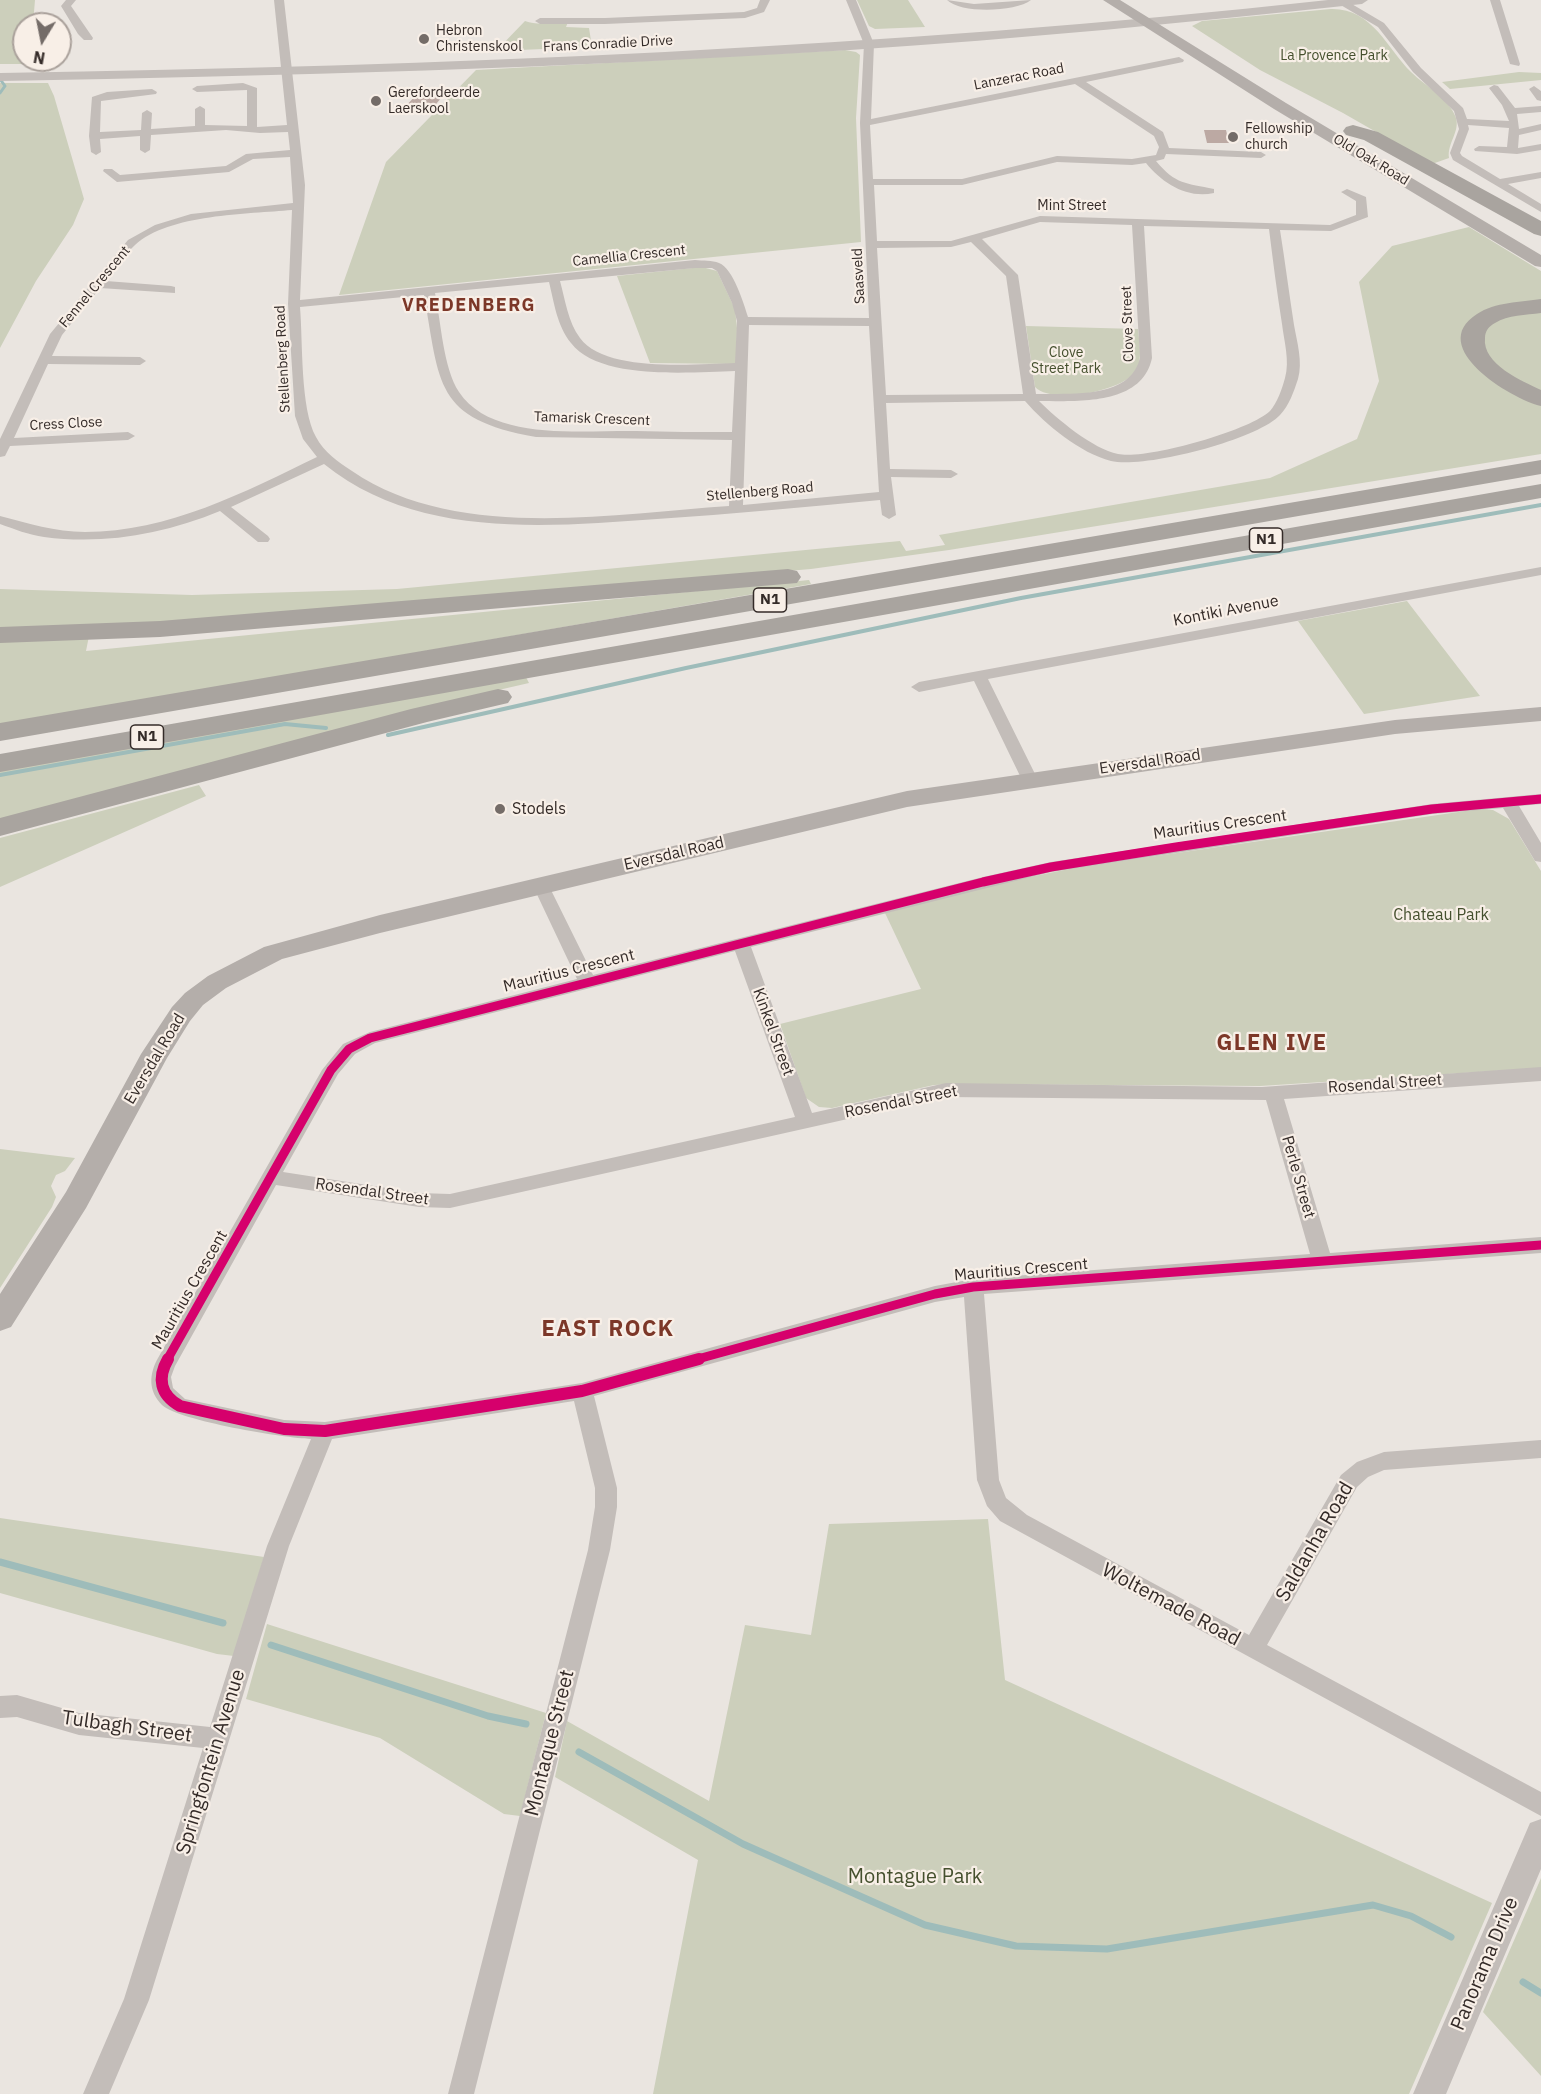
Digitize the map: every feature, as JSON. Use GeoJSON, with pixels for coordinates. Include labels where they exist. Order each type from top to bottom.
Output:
{"type":"FeatureCollection","features":[{"type":"Feature","properties":{"kind":"highway"},"geometry":{"type":"LineString","coordinates":[[1353,131],[1371,136],[1541,230]]}},
{"type":"Feature","properties":{"kind":"highway"},"geometry":{"type":"LineString","coordinates":[[1541,306],[1506,310],[1489,316],[1475,327],[1471,338],[1474,351],[1491,372],[1508,384],[1541,399]]}},
{"type":"Feature","properties":{"kind":"highway"},"geometry":{"type":"LineString","coordinates":[[0,635],[182,627],[798,576],[914,561],[1541,461]]}},
{"type":"Feature","properties":{"kind":"highway","name":"N1"},"geometry":{"type":"LineString","coordinates":[[0,732],[1541,467]]}},
{"type":"Feature","properties":{"kind":"highway","name":"N1"},"geometry":{"type":"LineString","coordinates":[[0,763],[1541,491]]}},
{"type":"Feature","properties":{"kind":"highway"},"geometry":{"type":"LineString","coordinates":[[0,827],[421,715],[992,589]]}},
{"type":"Feature","properties":{"kind":"main road","name":"Old Oak Road"},"geometry":{"type":"LineString","coordinates":[[1110,0],[1148,14],[1353,131],[1541,246]]}},
{"type":"Feature","properties":{"kind":"main road","name":"Old Oak Road"},"geometry":{"type":"LineString","coordinates":[[1148,14],[1280,106],[1541,262]]}},
{"type":"Feature","properties":{"kind":"main road","name":"Eversdal Road"},"geometry":{"type":"LineString","coordinates":[[0,1319],[76,1200],[155,1054],[194,999],[249,964],[273,953],[380,924],[907,799],[1407,726],[1541,714]]}},
{"type":"Feature","properties":{"kind":"street"},"geometry":{"type":"LineString","coordinates":[[71,0],[66,6],[83,34],[88,38]]}},
{"type":"Feature","properties":{"kind":"street","name":"Stellenberg Road"},"geometry":{"type":"LineString","coordinates":[[279,0],[299,185],[294,304],[301,416],[310,439],[325,458],[348,477],[386,495],[431,510],[482,519],[555,522],[736,510],[886,495]]}},
{"type":"Feature","properties":{"kind":"street"},"geometry":{"type":"LineString","coordinates":[[540,21],[605,21],[745,15],[761,10],[765,0]]}},
{"type":"Feature","properties":{"kind":"street"},"geometry":{"type":"LineString","coordinates":[[851,0],[868,40]]}},
{"type":"Feature","properties":{"kind":"street"},"geometry":{"type":"LineString","coordinates":[[952,0],[957,4],[969,6],[1016,3],[1026,0]]}},
{"type":"Feature","properties":{"kind":"street"},"geometry":{"type":"LineString","coordinates":[[1148,14],[1293,0]]}},
{"type":"Feature","properties":{"kind":"street"},"geometry":{"type":"LineString","coordinates":[[1148,14],[1362,0]]}},
{"type":"Feature","properties":{"kind":"street"},"geometry":{"type":"LineString","coordinates":[[1495,0],[1515,64]]}},
{"type":"Feature","properties":{"kind":"street"},"geometry":{"type":"LineString","coordinates":[[1340,1],[1383,27],[1417,70],[1456,106],[1464,123],[1464,133],[1455,156],[1541,209]]}},
{"type":"Feature","properties":{"kind":"street","name":"Frans Conradie Drive"},"geometry":{"type":"LineString","coordinates":[[0,70],[22,73],[563,61],[868,40],[1148,14]]}},
{"type":"Feature","properties":{"kind":"street","name":"Saasveld"},"geometry":{"type":"LineString","coordinates":[[868,40],[865,123],[884,473],[889,515]]}},
{"type":"Feature","properties":{"kind":"street","name":"Lanzerac Road"},"geometry":{"type":"LineString","coordinates":[[865,123],[1179,60]]}},
{"type":"Feature","properties":{"kind":"street","name":"Frans Conradie Drive"},"geometry":{"type":"LineString","coordinates":[[0,77],[22,73]]}},
{"type":"Feature","properties":{"kind":"street"},"geometry":{"type":"LineString","coordinates":[[869,182],[962,182],[1061,159],[1149,160],[1160,157],[1163,152],[1162,140],[1155,130],[1078,81]]}},
{"type":"Feature","properties":{"kind":"street"},"geometry":{"type":"LineString","coordinates":[[196,89],[240,86],[252,88],[252,129]]}},
{"type":"Feature","properties":{"kind":"street"},"geometry":{"type":"LineString","coordinates":[[1494,88],[1513,111],[1512,151]]}},
{"type":"Feature","properties":{"kind":"street"},"geometry":{"type":"LineString","coordinates":[[1534,88],[1541,98]]}},
{"type":"Feature","properties":{"kind":"street"},"geometry":{"type":"LineString","coordinates":[[96,152],[94,136],[96,99],[107,95],[153,92]]}},
{"type":"Feature","properties":{"kind":"street"},"geometry":{"type":"LineString","coordinates":[[200,109],[200,128]]}},
{"type":"Feature","properties":{"kind":"street"},"geometry":{"type":"LineString","coordinates":[[1513,111],[1541,109]]}},
{"type":"Feature","properties":{"kind":"street"},"geometry":{"type":"LineString","coordinates":[[145,150],[147,112]]}},
{"type":"Feature","properties":{"kind":"street"},"geometry":{"type":"LineString","coordinates":[[1464,123],[1514,129],[1541,127]]}},
{"type":"Feature","properties":{"kind":"street"},"geometry":{"type":"LineString","coordinates":[[94,136],[200,128],[294,128]]}},
{"type":"Feature","properties":{"kind":"street"},"geometry":{"type":"LineString","coordinates":[[1479,149],[1512,151],[1541,147]]}},
{"type":"Feature","properties":{"kind":"street"},"geometry":{"type":"LineString","coordinates":[[1163,152],[1261,155]]}},
{"type":"Feature","properties":{"kind":"street"},"geometry":{"type":"LineString","coordinates":[[108,171],[117,179],[222,170],[232,168],[252,156],[296,153]]}},
{"type":"Feature","properties":{"kind":"street"},"geometry":{"type":"LineString","coordinates":[[1149,160],[1159,174],[1171,182],[1188,190],[1210,191]]}},
{"type":"Feature","properties":{"kind":"street"},"geometry":{"type":"LineString","coordinates":[[1498,183],[1541,174]]}},
{"type":"Feature","properties":{"kind":"street","name":"Mint Street"},"geometry":{"type":"LineString","coordinates":[[873,245],[944,245],[1040,219],[1331,228],[1362,217],[1362,199],[1347,192]]}},
{"type":"Feature","properties":{"kind":"street","name":"Fennel Crescent"},"geometry":{"type":"LineString","coordinates":[[2,448],[56,334],[132,242],[166,224],[209,214],[297,206]]}},
{"type":"Feature","properties":{"kind":"street","name":"Clove Street"},"geometry":{"type":"LineString","coordinates":[[880,399],[1030,399],[1104,393],[1129,385],[1141,374],[1146,358],[1138,222]]}},
{"type":"Feature","properties":{"kind":"street"},"geometry":{"type":"LineString","coordinates":[[974,238],[1007,268],[1013,278],[1030,399],[1042,412],[1103,454],[1124,459],[1142,459],[1206,444],[1268,418],[1277,410],[1292,377],[1294,367],[1274,226]]}},
{"type":"Feature","properties":{"kind":"street","name":"Camellia Crescent"},"geometry":{"type":"LineString","coordinates":[[294,304],[695,264],[715,265],[722,269],[738,303],[743,321],[736,510]]}},
{"type":"Feature","properties":{"kind":"street"},"geometry":{"type":"LineString","coordinates":[[554,279],[571,334],[578,345],[592,354],[618,363],[638,366],[742,367]]}},
{"type":"Feature","properties":{"kind":"street"},"geometry":{"type":"LineString","coordinates":[[96,284],[171,290]]}},
{"type":"Feature","properties":{"kind":"street","name":"Tamarisk Crescent"},"geometry":{"type":"LineString","coordinates":[[429,291],[450,388],[461,404],[482,418],[518,430],[550,434],[739,436]]}},
{"type":"Feature","properties":{"kind":"street"},"geometry":{"type":"LineString","coordinates":[[743,321],[877,322]]}},
{"type":"Feature","properties":{"kind":"street"},"geometry":{"type":"LineString","coordinates":[[43,360],[140,361]]}},
{"type":"Feature","properties":{"kind":"street","name":"Cress Close"},"geometry":{"type":"LineString","coordinates":[[2,448],[128,436]]}},
{"type":"Feature","properties":{"kind":"street"},"geometry":{"type":"LineString","coordinates":[[0,520],[29,531],[81,537],[120,535],[172,523],[223,507],[325,458]]}},
{"type":"Feature","properties":{"kind":"street"},"geometry":{"type":"LineString","coordinates":[[884,473],[951,474]]}},
{"type":"Feature","properties":{"kind":"street"},"geometry":{"type":"LineString","coordinates":[[223,507],[263,539]]}},
{"type":"Feature","properties":{"kind":"street","name":"Kontiki Avenue"},"geometry":{"type":"LineString","coordinates":[[919,687],[1540,573]]}},
{"type":"Feature","properties":{"kind":"street"},"geometry":{"type":"LineString","coordinates":[[979,676],[1030,780]]}},
{"type":"Feature","properties":{"kind":"street","name":"Mauritius Crescent"},"geometry":{"type":"LineString","coordinates":[[1541,799],[1408,813],[1051,867],[586,982],[382,1034],[359,1043],[336,1063],[165,1364],[160,1384],[166,1397],[180,1406],[284,1429],[325,1431],[582,1391],[935,1294],[973,1287],[1541,1245]]}},
{"type":"Feature","properties":{"kind":"street"},"geometry":{"type":"LineString","coordinates":[[1508,802],[1541,857]]}},
{"type":"Feature","properties":{"kind":"street"},"geometry":{"type":"LineString","coordinates":[[541,886],[586,982]]}},
{"type":"Feature","properties":{"kind":"street","name":"Kinkel Street"},"geometry":{"type":"LineString","coordinates":[[741,943],[806,1122]]}},
{"type":"Feature","properties":{"kind":"street","name":"Rosendal Street"},"geometry":{"type":"LineString","coordinates":[[271,1176],[419,1200],[450,1201],[946,1090],[1273,1092],[1541,1074]]}},
{"type":"Feature","properties":{"kind":"street","name":"Perle Street"},"geometry":{"type":"LineString","coordinates":[[1273,1092],[1322,1261]]}},
{"type":"Feature","properties":{"kind":"street","name":"Woltemade Road"},"geometry":{"type":"LineString","coordinates":[[973,1287],[988,1480],[997,1504],[1019,1522],[1541,1805]]}},
{"type":"Feature","properties":{"kind":"street","name":"Montaque Street"},"geometry":{"type":"LineString","coordinates":[[461,2094],[593,1573],[606,1507],[606,1488],[582,1391]]}},
{"type":"Feature","properties":{"kind":"street","name":"Springfontein Avenue"},"geometry":{"type":"LineString","coordinates":[[96,2094],[136,2000],[278,1546],[325,1431]]}},
{"type":"Feature","properties":{"kind":"street","name":"Saldanha Road"},"geometry":{"type":"LineString","coordinates":[[1253,1649],[1349,1481],[1364,1467],[1384,1461],[1541,1449]]}},
{"type":"Feature","properties":{"kind":"street","name":"Tulbagh Street"},"geometry":{"type":"LineString","coordinates":[[0,1707],[17,1706],[79,1724],[219,1739]]}},
{"type":"Feature","properties":{"kind":"street","name":"Panorama Drive"},"geometry":{"type":"LineString","coordinates":[[1429,2094],[1541,1833]]}},
{"type":"Feature","properties":{"kind":"green space"},"geometry":{"type":"Polygon","coordinates":[[[0,0],[35,0],[34,12],[12,12],[12,64],[0,64],[0,0]]]}},
{"type":"Feature","properties":{"kind":"green space"},"geometry":{"type":"Polygon","coordinates":[[[857,0],[908,0],[925,27],[875,29],[869,26],[857,0]]]}},
{"type":"Feature","properties":{"kind":"green space","name":"La Provence Park"},"geometry":{"type":"Polygon","coordinates":[[[1331,9],[1345,10],[1368,22],[1411,72],[1448,104],[1457,123],[1449,158],[1432,164],[1343,113],[1260,70],[1192,26],[1202,21],[1331,9]]]}},
{"type":"Feature","properties":{"kind":"green space"},"geometry":{"type":"Polygon","coordinates":[[[525,21],[541,24],[568,22],[566,27],[589,28],[592,47],[496,51],[525,21]]]}},
{"type":"Feature","properties":{"kind":"green space"},"geometry":{"type":"Polygon","coordinates":[[[845,50],[860,55],[856,118],[861,242],[339,295],[386,162],[476,70],[845,50]]]}},
{"type":"Feature","properties":{"kind":"green space"},"geometry":{"type":"Polygon","coordinates":[[[1519,72],[1541,73],[1541,80],[1450,89],[1442,82],[1519,72]]]}},
{"type":"Feature","properties":{"kind":"green space"},"geometry":{"type":"Polygon","coordinates":[[[0,83],[48,83],[54,96],[84,199],[73,225],[36,281],[0,348],[0,83]]]}},
{"type":"Feature","properties":{"kind":"green space"},"geometry":{"type":"Polygon","coordinates":[[[1469,227],[1541,271],[1541,454],[949,550],[811,569],[201,621],[0,629],[0,589],[192,595],[397,589],[900,541],[906,551],[945,545],[939,535],[1270,478],[1357,439],[1379,381],[1359,282],[1392,246],[1469,227]]]}},
{"type":"Feature","properties":{"kind":"green space"},"geometry":{"type":"Polygon","coordinates":[[[702,267],[717,271],[735,309],[736,364],[650,363],[617,276],[702,267]]]}},
{"type":"Feature","properties":{"kind":"green space","name":"Clove Street Park"},"geometry":{"type":"Polygon","coordinates":[[[1026,326],[1138,329],[1140,350],[1138,367],[1129,378],[1103,390],[1071,395],[1044,392],[1035,387],[1026,326]]]}},
{"type":"Feature","properties":{"kind":"green space"},"geometry":{"type":"Polygon","coordinates":[[[809,580],[811,584],[0,725],[0,639],[89,636],[86,651],[809,580]]]}},
{"type":"Feature","properties":{"kind":"green space"},"geometry":{"type":"Polygon","coordinates":[[[1407,601],[1480,696],[1364,714],[1298,621],[1407,601]]]}},
{"type":"Feature","properties":{"kind":"green space"},"geometry":{"type":"Polygon","coordinates":[[[526,677],[529,683],[0,820],[0,771],[526,677]]]}},
{"type":"Feature","properties":{"kind":"green space"},"geometry":{"type":"Polygon","coordinates":[[[199,785],[206,796],[0,887],[0,838],[199,785]]]}},
{"type":"Feature","properties":{"kind":"green space","name":"Chateau Park"},"geometry":{"type":"Polygon","coordinates":[[[1479,809],[1493,810],[1509,819],[1541,871],[1541,1068],[1260,1086],[934,1085],[832,1108],[819,1107],[806,1098],[780,1024],[921,989],[885,913],[1010,881],[1074,868],[1479,809]]]}},
{"type":"Feature","properties":{"kind":"green space"},"geometry":{"type":"Polygon","coordinates":[[[0,1149],[75,1158],[65,1171],[56,1175],[51,1186],[56,1197],[52,1207],[0,1288],[0,1149]]]}},
{"type":"Feature","properties":{"kind":"green space"},"geometry":{"type":"Polygon","coordinates":[[[0,1518],[264,1557],[234,1656],[217,1654],[0,1593],[0,1518]]]}},
{"type":"Feature","properties":{"kind":"green space","name":"Montague Park"},"geometry":{"type":"Polygon","coordinates":[[[988,1519],[1005,1680],[1492,1903],[1409,2094],[653,2094],[698,1860],[555,1777],[567,1721],[709,1801],[745,1625],[811,1635],[829,1524],[988,1519]]]}},
{"type":"Feature","properties":{"kind":"green space"},"geometry":{"type":"Polygon","coordinates":[[[267,1624],[546,1713],[520,1816],[504,1814],[380,1738],[246,1699],[267,1624]]]}},
{"type":"Feature","properties":{"kind":"green space"},"geometry":{"type":"Polygon","coordinates":[[[1541,1878],[1541,2076],[1483,2012],[1541,1878]]]}},
{"type":"Feature","properties":{"kind":"building"},"geometry":{"type":"Polygon","coordinates":[[[417,94],[442,97],[431,110],[405,107],[417,94]]]}},
{"type":"Feature","properties":{"kind":"building"},"geometry":{"type":"Polygon","coordinates":[[[1204,130],[1226,130],[1229,143],[1207,143],[1204,130]]]}},
{"type":"Feature","properties":{"kind":"waterway"},"geometry":{"type":"LineString","coordinates":[[0,79],[5,86],[0,93]]}},
{"type":"Feature","properties":{"kind":"waterway"},"geometry":{"type":"LineString","coordinates":[[388,735],[686,668],[1021,598],[1541,505]]}},
{"type":"Feature","properties":{"kind":"waterway"},"geometry":{"type":"LineString","coordinates":[[0,775],[285,724],[326,728]]}},
{"type":"Feature","properties":{"kind":"waterway"},"geometry":{"type":"LineString","coordinates":[[0,1562],[223,1623]]}},
{"type":"Feature","properties":{"kind":"waterway"},"geometry":{"type":"LineString","coordinates":[[271,1645],[488,1716],[526,1724]]}},
{"type":"Feature","properties":{"kind":"waterway"},"geometry":{"type":"LineString","coordinates":[[579,1752],[743,1844],[925,1925],[1016,1946],[1107,1949],[1373,1905],[1411,1916],[1451,1937]]}},
{"type":"Feature","properties":{"kind":"waterway"},"geometry":{"type":"LineString","coordinates":[[1523,1982],[1541,1993]]}},
{"type":"Feature","properties":{"kind":"cycle path"},"geometry":{"type":"LineString","coordinates":[[1541,799],[1432,809],[1051,867],[983,882],[370,1038],[349,1049],[331,1070],[165,1364],[161,1383],[165,1394],[180,1406],[284,1429],[325,1431],[582,1391],[935,1294],[973,1287],[1541,1245]]}},
{"type":"Feature","properties":{"kind":"place","name":"Hebron Christenskool"},"geometry":{"type":"Point","coordinates":[424,39]}},
{"type":"Feature","properties":{"kind":"place","name":"Gerefordeerde Laerskool"},"geometry":{"type":"Point","coordinates":[376,101]}},
{"type":"Feature","properties":{"kind":"place","name":"Fellowship church"},"geometry":{"type":"Point","coordinates":[1233,137]}},
{"type":"Feature","properties":{"kind":"place","name":"Stodels"},"geometry":{"type":"Point","coordinates":[500,809]}},
{"type":"Feature","properties":{"kind":"district","name":"VREDENBERG"},"geometry":{"type":"Point","coordinates":[469,306]}},
{"type":"Feature","properties":{"kind":"district","name":"GLEN IVE"},"geometry":{"type":"Point","coordinates":[1272,1044]}},
{"type":"Feature","properties":{"kind":"district","name":"EAST ROCK"},"geometry":{"type":"Point","coordinates":[608,1330]}}]}
